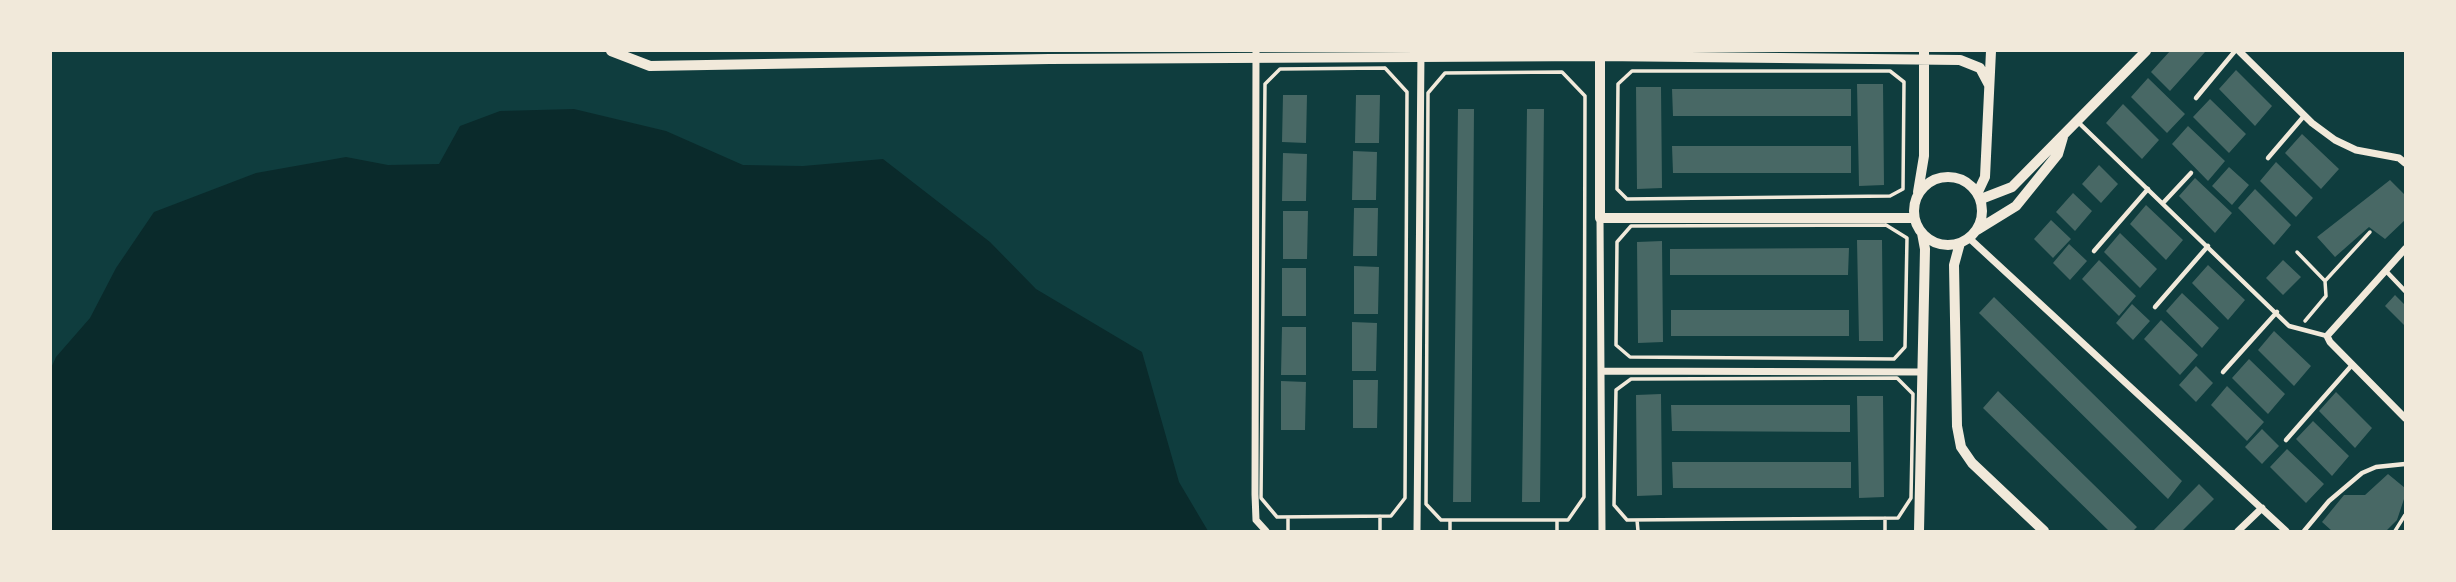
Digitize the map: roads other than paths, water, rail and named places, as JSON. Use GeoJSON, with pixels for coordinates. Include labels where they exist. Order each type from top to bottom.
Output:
{"type":"FeatureCollection","features":[{"type":"Feature","properties":{"kind":"street"},"geometry":{"type":"LineString","coordinates":[[611,51],[650,66],[997,55],[1924,55],[1972,62],[1985,73],[1989,85]]}},
{"type":"Feature","properties":{"kind":"street"},"geometry":{"type":"LineString","coordinates":[[1979,195],[1986,177],[1990,51]]}},
{"type":"Feature","properties":{"kind":"street"},"geometry":{"type":"LineString","coordinates":[[1979,195],[2012,187],[2146,51]]}},
{"type":"Feature","properties":{"kind":"street"},"geometry":{"type":"LineString","coordinates":[[2237,51],[2304,115],[2346,145],[2399,158],[2405,163]]}},
{"type":"Feature","properties":{"kind":"street"},"geometry":{"type":"LineString","coordinates":[[1417,531],[1421,54]]}},
{"type":"Feature","properties":{"kind":"street"},"geometry":{"type":"LineString","coordinates":[[1600,54],[1602,531]]}},
{"type":"Feature","properties":{"kind":"street"},"geometry":{"type":"LineString","coordinates":[[1256,55],[1256,520],[1266,531]]}},
{"type":"Feature","properties":{"kind":"street"},"geometry":{"type":"LineString","coordinates":[[1919,531],[1925,249],[1922,233],[1914,218],[1917,194],[1923,180],[1924,55]]}},
{"type":"Feature","properties":{"kind":"street"},"geometry":{"type":"LineString","coordinates":[[1922,233],[1940,244],[1969,237],[2016,206],[2058,154],[2063,137]]}},
{"type":"Feature","properties":{"kind":"street"},"geometry":{"type":"LineString","coordinates":[[1917,194],[1933,180],[1943,176],[1964,180],[1979,195],[1983,208],[1954,265],[1957,428],[1961,447],[1972,463],[2044,531]]}},
{"type":"Feature","properties":{"kind":"street"},"geometry":{"type":"LineString","coordinates":[[1600,219],[1914,218]]}},
{"type":"Feature","properties":{"kind":"street"},"geometry":{"type":"LineString","coordinates":[[1969,237],[2286,531]]}},
{"type":"Feature","properties":{"kind":"street"},"geometry":{"type":"LineString","coordinates":[[2405,249],[2327,336],[2405,418]]}},
{"type":"Feature","properties":{"kind":"street"},"geometry":{"type":"LineString","coordinates":[[1603,371],[1922,372]]}},
{"type":"Feature","properties":{"kind":"street"},"geometry":{"type":"LineString","coordinates":[[2238,531],[2262,508]]}},
{"type":"Feature","properties":{"kind":"lane"},"geometry":{"type":"LineString","coordinates":[[2196,98],[2237,51]]}},
{"type":"Feature","properties":{"kind":"lane"},"geometry":{"type":"LineString","coordinates":[[2269,158],[2304,115]]}},
{"type":"Feature","properties":{"kind":"lane"},"geometry":{"type":"LineString","coordinates":[[2078,122],[2289,326],[2327,336]]}},
{"type":"Feature","properties":{"kind":"lane"},"geometry":{"type":"LineString","coordinates":[[2163,204],[2191,173]]}},
{"type":"Feature","properties":{"kind":"lane"},"geometry":{"type":"LineString","coordinates":[[2094,251],[2148,189]]}},
{"type":"Feature","properties":{"kind":"lane"},"geometry":{"type":"LineString","coordinates":[[2155,307],[2208,246]]}},
{"type":"Feature","properties":{"kind":"lane"},"geometry":{"type":"LineString","coordinates":[[2385,271],[2405,291]]}},
{"type":"Feature","properties":{"kind":"lane"},"geometry":{"type":"LineString","coordinates":[[2223,372],[2277,312]]}},
{"type":"Feature","properties":{"kind":"lane"},"geometry":{"type":"LineString","coordinates":[[2286,440],[2352,365]]}},
{"type":"Feature","properties":{"kind":"lane"},"geometry":{"type":"LineString","coordinates":[[2304,531],[2329,500],[2362,473],[2376,467],[2405,464]]}},
{"type":"Feature","properties":{"kind":"water"},"geometry":{"type":"Polygon","coordinates":[[[574,109],[666,131],[743,165],[803,166],[883,159],[990,242],[1036,289],[1142,352],[1179,482],[1208,531],[51,531],[51,368],[56,357],[90,318],[116,268],[154,212],[256,173],[346,157],[388,165],[439,164],[460,126],[500,111],[574,109]]]}}]}
